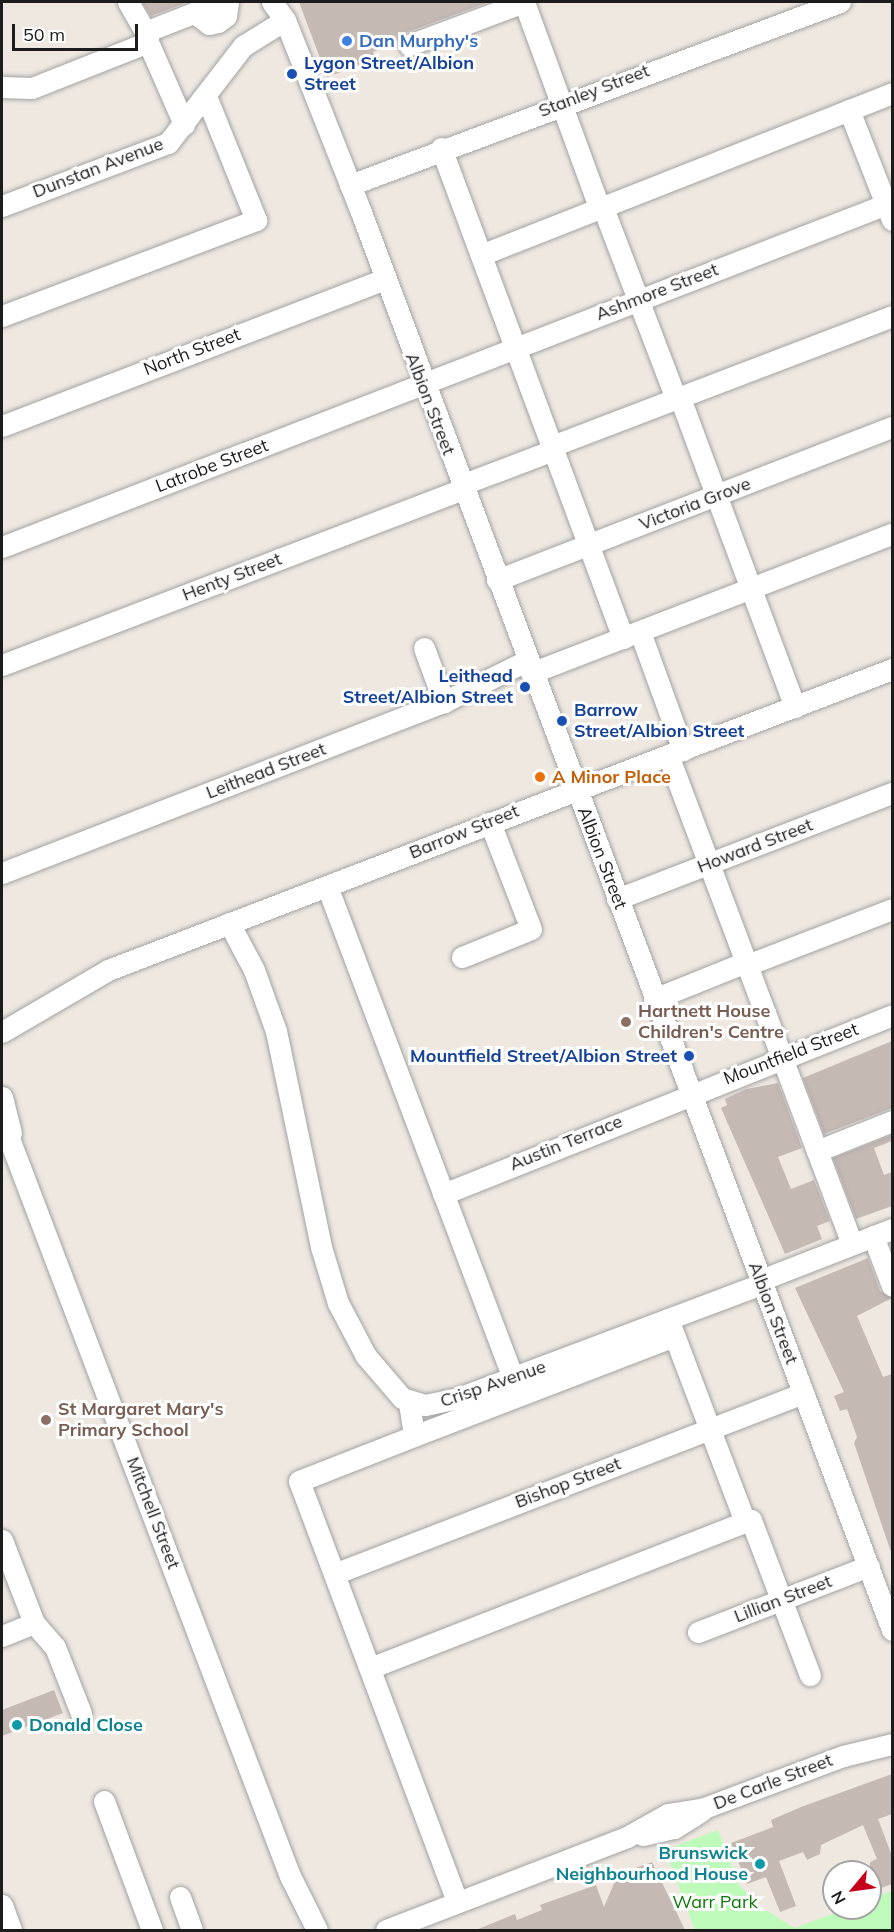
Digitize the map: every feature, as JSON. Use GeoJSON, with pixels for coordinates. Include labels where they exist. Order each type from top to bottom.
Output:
{"type":"FeatureCollection","features":[{"type":"Feature","properties":{"kind":"street"},"geometry":{"type":"LineString","coordinates":[[128,2],[145,32],[196,14],[221,2]]}},
{"type":"Feature","properties":{"kind":"street"},"geometry":{"type":"LineString","coordinates":[[196,14],[213,24],[226,16],[228,2]]}},
{"type":"Feature","properties":{"kind":"street","name":"Albion Street"},"geometry":{"type":"LineString","coordinates":[[272,2],[284,10],[529,667],[567,793],[617,899],[892,1630]]}},
{"type":"Feature","properties":{"kind":"street"},"geometry":{"type":"LineString","coordinates":[[409,45],[524,2],[561,104],[753,589],[795,707]]}},
{"type":"Feature","properties":{"kind":"street","name":"Stanley Street"},"geometry":{"type":"LineString","coordinates":[[350,185],[441,148],[840,2]]}},
{"type":"Feature","properties":{"kind":"street","name":"Dunstan Avenue"},"geometry":{"type":"LineString","coordinates":[[2,206],[168,143],[243,46],[284,10]]}},
{"type":"Feature","properties":{"kind":"street"},"geometry":{"type":"LineString","coordinates":[[2,87],[32,88],[148,42],[184,124]]}},
{"type":"Feature","properties":{"kind":"street"},"geometry":{"type":"LineString","coordinates":[[481,255],[892,93]]}},
{"type":"Feature","properties":{"kind":"street"},"geometry":{"type":"LineString","coordinates":[[2,316],[256,220],[206,96]]}},
{"type":"Feature","properties":{"kind":"street"},"geometry":{"type":"LineString","coordinates":[[849,110],[890,208]]}},
{"type":"Feature","properties":{"kind":"street"},"geometry":{"type":"LineString","coordinates":[[441,148],[588,544],[631,635],[675,753],[709,864],[852,1244]]}},
{"type":"Feature","properties":{"kind":"street","name":"Ashmore Street"},"geometry":{"type":"LineString","coordinates":[[422,384],[638,300],[890,208]]}},
{"type":"Feature","properties":{"kind":"street","name":"North Street"},"geometry":{"type":"LineString","coordinates":[[2,426],[384,279]]}},
{"type":"Feature","properties":{"kind":"street","name":"Henty Street"},"geometry":{"type":"LineString","coordinates":[[2,665],[461,487],[678,398],[892,316]]}},
{"type":"Feature","properties":{"kind":"street","name":"Latrobe Street"},"geometry":{"type":"LineString","coordinates":[[2,547],[422,384]]}},
{"type":"Feature","properties":{"kind":"street","name":"Victoria Grove"},"geometry":{"type":"LineString","coordinates":[[496,579],[892,427]]}},
{"type":"Feature","properties":{"kind":"street","name":"Leithead Street"},"geometry":{"type":"LineString","coordinates":[[2,873],[444,702],[483,681],[631,635],[892,534]]}},
{"type":"Feature","properties":{"kind":"street"},"geometry":{"type":"LineString","coordinates":[[424,648],[444,702]]}},
{"type":"Feature","properties":{"kind":"street","name":"Barrow Street"},"geometry":{"type":"LineString","coordinates":[[2,1032],[108,970],[534,804],[675,753],[892,669]]}},
{"type":"Feature","properties":{"kind":"street","name":"Howard Street"},"geometry":{"type":"LineString","coordinates":[[617,899],[892,794]]}},
{"type":"Feature","properties":{"kind":"street"},"geometry":{"type":"LineString","coordinates":[[462,957],[531,929],[489,823]]}},
{"type":"Feature","properties":{"kind":"street"},"geometry":{"type":"LineString","coordinates":[[327,886],[513,1378]]}},
{"type":"Feature","properties":{"kind":"street"},"geometry":{"type":"LineString","coordinates":[[654,999],[892,909]]}},
{"type":"Feature","properties":{"kind":"street"},"geometry":{"type":"LineString","coordinates":[[222,926],[258,986],[282,1054],[321,1247],[338,1303],[366,1356],[409,1403],[414,1436]]}},
{"type":"Feature","properties":{"kind":"street","name":"Barrow Street"},"geometry":{"type":"LineString","coordinates":[[2,1015],[42,1007]]}},
{"type":"Feature","properties":{"kind":"street","name":"Mountfield Street"},"geometry":{"type":"LineString","coordinates":[[690,1094],[892,1015]]}},
{"type":"Feature","properties":{"kind":"street","name":"Austin Terrace"},"geometry":{"type":"LineString","coordinates":[[443,1194],[690,1094]]}},
{"type":"Feature","properties":{"kind":"street","name":"Mitchell Street"},"geometry":{"type":"LineString","coordinates":[[2,1097],[16,1151]]}},
{"type":"Feature","properties":{"kind":"street","name":"Mitchell Street"},"geometry":{"type":"LineString","coordinates":[[2,1120],[16,1151],[290,1875],[317,1930]]}},
{"type":"Feature","properties":{"kind":"street"},"geometry":{"type":"LineString","coordinates":[[817,1151],[892,1121]]}},
{"type":"Feature","properties":{"kind":"street"},"geometry":{"type":"LineString","coordinates":[[883,1232],[892,1286]]}},
{"type":"Feature","properties":{"kind":"street","name":"Crisp Avenue"},"geometry":{"type":"LineString","coordinates":[[409,1403],[439,1404],[513,1378],[557,1372],[671,1328],[761,1282],[883,1232]]}},
{"type":"Feature","properties":{"kind":"street"},"geometry":{"type":"LineString","coordinates":[[671,1328],[745,1522]]}},
{"type":"Feature","properties":{"kind":"street"},"geometry":{"type":"LineString","coordinates":[[457,1902],[299,1481],[414,1436],[557,1372]]}},
{"type":"Feature","properties":{"kind":"street","name":"Bishop Street"},"geometry":{"type":"LineString","coordinates":[[334,1574],[803,1393]]}},
{"type":"Feature","properties":{"kind":"street"},"geometry":{"type":"LineString","coordinates":[[370,1668],[751,1520],[810,1675]]}},
{"type":"Feature","properties":{"kind":"street"},"geometry":{"type":"LineString","coordinates":[[2,1540],[34,1623],[55,1647],[81,1713]]}},
{"type":"Feature","properties":{"kind":"street","name":"Lillian Street"},"geometry":{"type":"LineString","coordinates":[[698,1632],[869,1566]]}},
{"type":"Feature","properties":{"kind":"street"},"geometry":{"type":"LineString","coordinates":[[2,1636],[34,1623]]}},
{"type":"Feature","properties":{"kind":"street","name":"De Carle Street"},"geometry":{"type":"LineString","coordinates":[[843,1756],[892,1730]]}},
{"type":"Feature","properties":{"kind":"street","name":"De Carle Street"},"geometry":{"type":"LineString","coordinates":[[368,1930],[390,1928],[627,1837],[668,1814],[704,1808],[843,1756],[892,1744]]}},
{"type":"Feature","properties":{"kind":"street"},"geometry":{"type":"LineString","coordinates":[[104,1801],[152,1930]]}},
{"type":"Feature","properties":{"kind":"street","name":"Mitchell Street"},"geometry":{"type":"LineString","coordinates":[[290,1875],[302,1930]]}},
{"type":"Feature","properties":{"kind":"street"},"geometry":{"type":"LineString","coordinates":[[180,1897],[192,1930]]}},
{"type":"Feature","properties":{"kind":"street"},"geometry":{"type":"LineString","coordinates":[[2,1905],[11,1930]]}},
{"type":"Feature","properties":{"kind":"green space","name":"Warr Park"},"geometry":{"type":"Polygon","coordinates":[[[718,1830],[739,1885],[762,1908],[795,1928],[822,1918],[822,1920],[882,1920],[882,1895],[892,1891],[892,1930],[695,1930],[665,1850],[718,1830]]]}},
{"type":"Feature","properties":{"kind":"building"},"geometry":{"type":"Polygon","coordinates":[[[142,2],[188,2],[151,16],[142,2]]]}},
{"type":"Feature","properties":{"kind":"building","name":"Dan Murphy's"},"geometry":{"type":"Polygon","coordinates":[[[299,2],[489,2],[405,33],[396,43],[373,52],[376,59],[327,77],[299,2]]]}},
{"type":"Feature","properties":{"kind":"building"},"geometry":{"type":"Polygon","coordinates":[[[892,1041],[892,1108],[824,1134],[803,1078],[892,1041]]]}},
{"type":"Feature","properties":{"kind":"building"},"geometry":{"type":"Polygon","coordinates":[[[778,1083],[802,1148],[778,1157],[791,1189],[814,1180],[830,1221],[817,1226],[822,1239],[785,1254],[721,1108],[727,1105],[725,1099],[746,1089],[778,1083]]]}},
{"type":"Feature","properties":{"kind":"building"},"geometry":{"type":"Polygon","coordinates":[[[892,1135],[892,1141],[874,1148],[884,1175],[892,1172],[892,1206],[856,1219],[833,1158],[892,1135]]]}},
{"type":"Feature","properties":{"kind":"building"},"geometry":{"type":"Polygon","coordinates":[[[868,1258],[880,1291],[892,1298],[857,1316],[883,1377],[892,1374],[892,1555],[854,1443],[857,1437],[847,1409],[840,1411],[834,1396],[844,1392],[795,1288],[868,1258]]]}},
{"type":"Feature","properties":{"kind":"building","name":"Donald Close"},"geometry":{"type":"Polygon","coordinates":[[[54,1690],[63,1713],[2,1736],[2,1710],[54,1690]]]}},
{"type":"Feature","properties":{"kind":"building"},"geometry":{"type":"Polygon","coordinates":[[[892,1774],[892,1814],[878,1819],[892,1856],[892,1884],[882,1888],[882,1860],[875,1860],[877,1859],[863,1825],[821,1845],[820,1854],[807,1860],[803,1852],[779,1861],[796,1906],[780,1912],[766,1877],[747,1884],[731,1843],[773,1827],[771,1820],[892,1774]]]}},
{"type":"Feature","properties":{"kind":"building"},"geometry":{"type":"Polygon","coordinates":[[[652,1862],[685,1930],[476,1930],[515,1914],[517,1920],[542,1910],[540,1905],[596,1885],[604,1907],[618,1874],[652,1862]]]}},
{"type":"Feature","properties":{"kind":"place","name":"Dan Murphy's"},"geometry":{"type":"Point","coordinates":[347,41]}},
{"type":"Feature","properties":{"kind":"place","name":"Lygon Street/Albion Street"},"geometry":{"type":"Point","coordinates":[292,74]}},
{"type":"Feature","properties":{"kind":"place","name":"Leithead Street/Albion Street"},"geometry":{"type":"Point","coordinates":[525,687]}},
{"type":"Feature","properties":{"kind":"place","name":"Barrow Street/Albion Street"},"geometry":{"type":"Point","coordinates":[562,721]}},
{"type":"Feature","properties":{"kind":"place","name":"A Minor Place"},"geometry":{"type":"Point","coordinates":[540,777]}},
{"type":"Feature","properties":{"kind":"place","name":"Hartnett House Children's Centre"},"geometry":{"type":"Point","coordinates":[626,1022]}},
{"type":"Feature","properties":{"kind":"place","name":"Mountfield Street/Albion Street"},"geometry":{"type":"Point","coordinates":[689,1056]}},
{"type":"Feature","properties":{"kind":"place","name":"St Margaret Mary's Primary School"},"geometry":{"type":"Point","coordinates":[46,1420]}},
{"type":"Feature","properties":{"kind":"place","name":"Donald Close"},"geometry":{"type":"Point","coordinates":[17,1725]}},
{"type":"Feature","properties":{"kind":"place","name":"Brunswick Neighbourhood House"},"geometry":{"type":"Point","coordinates":[760,1864]}}]}
